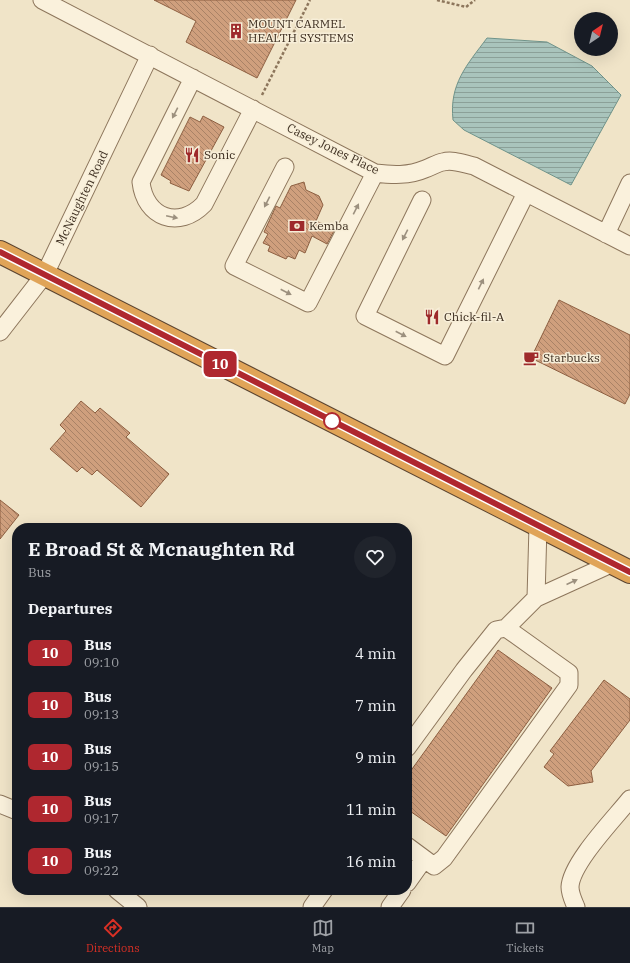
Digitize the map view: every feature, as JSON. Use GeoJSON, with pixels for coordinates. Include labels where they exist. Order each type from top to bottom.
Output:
{"type":"FeatureCollection","features":[{"type":"Feature","properties":{"kind":"highway"},"geometry":{"type":"LineString","coordinates":[[0,252],[621,568]]}},
{"type":"Feature","properties":{"kind":"street","name":"Casey Jones Place"},"geometry":{"type":"LineString","coordinates":[[42,0],[193,78],[257,104],[375,173],[392,175],[408,174],[424,170],[442,162],[451,161],[474,166],[630,246]]}},
{"type":"Feature","properties":{"kind":"street","name":"McNaughten Road"},"geometry":{"type":"LineString","coordinates":[[0,332],[45,274],[150,56]]}},
{"type":"Feature","properties":{"kind":"street"},"geometry":{"type":"LineString","coordinates":[[193,78],[140,182],[142,195],[151,209],[172,219],[184,218],[195,213],[204,204],[257,104]]}},
{"type":"Feature","properties":{"kind":"street"},"geometry":{"type":"LineString","coordinates":[[285,167],[234,266],[308,303],[375,173]]}},
{"type":"Feature","properties":{"kind":"street"},"geometry":{"type":"LineString","coordinates":[[606,234],[630,183]]}},
{"type":"Feature","properties":{"kind":"street"},"geometry":{"type":"LineString","coordinates":[[422,200],[365,316],[445,356],[526,193]]}},
{"type":"Feature","properties":{"kind":"street"},"geometry":{"type":"LineString","coordinates":[[536,598],[538,526]]}},
{"type":"Feature","properties":{"kind":"street"},"geometry":{"type":"LineString","coordinates":[[412,741],[496,630],[506,628],[536,598],[621,568]]}},
{"type":"Feature","properties":{"kind":"street"},"geometry":{"type":"LineString","coordinates":[[412,850],[434,866],[444,858],[569,685],[569,673],[506,628]]}},
{"type":"Feature","properties":{"kind":"street"},"geometry":{"type":"LineString","coordinates":[[576,907],[571,895],[570,885],[580,860],[630,799]]}},
{"type":"Feature","properties":{"kind":"street"},"geometry":{"type":"LineString","coordinates":[[0,804],[12,809]]}},
{"type":"Feature","properties":{"kind":"street"},"geometry":{"type":"LineString","coordinates":[[412,876],[424,859]]}},
{"type":"Feature","properties":{"kind":"street"},"geometry":{"type":"LineString","coordinates":[[123,895],[138,907]]}},
{"type":"Feature","properties":{"kind":"street"},"geometry":{"type":"LineString","coordinates":[[312,907],[320,895]]}},
{"type":"Feature","properties":{"kind":"street"},"geometry":{"type":"LineString","coordinates":[[390,907],[398,895]]}},
{"type":"Feature","properties":{"kind":"path"},"geometry":{"type":"LineString","coordinates":[[257,104],[310,0]]}},
{"type":"Feature","properties":{"kind":"path"},"geometry":{"type":"LineString","coordinates":[[437,0],[466,7],[475,0]]}},
{"type":"Feature","properties":{"kind":"water"},"geometry":{"type":"Polygon","coordinates":[[[487,38],[547,42],[592,66],[621,95],[571,185],[464,130],[453,120],[452,107],[457,85],[466,66],[487,38]]]}},
{"type":"Feature","properties":{"kind":"building","name":"MOUNT CARMEL HEALTH SYSTEMS"},"geometry":{"type":"Polygon","coordinates":[[[154,0],[296,0],[257,78],[186,42],[196,21],[154,0]]]}},
{"type":"Feature","properties":{"kind":"building","name":"Sonic"},"geometry":{"type":"Polygon","coordinates":[[[203,116],[224,127],[189,191],[170,183],[171,181],[161,175],[190,117],[200,122],[203,116]]]}},
{"type":"Feature","properties":{"kind":"building","name":"Kemba"},"geometry":{"type":"Polygon","coordinates":[[[304,182],[306,190],[319,196],[323,205],[316,221],[335,229],[327,244],[312,236],[305,253],[299,250],[295,259],[288,256],[286,259],[268,251],[270,246],[263,243],[268,234],[264,232],[276,206],[280,208],[291,186],[304,182]]]}},
{"type":"Feature","properties":{"kind":"building"},"geometry":{"type":"Polygon","coordinates":[[[559,300],[630,335],[630,394],[625,404],[531,358],[559,300]]]}},
{"type":"Feature","properties":{"kind":"building"},"geometry":{"type":"Polygon","coordinates":[[[81,401],[95,413],[100,408],[130,433],[126,437],[169,474],[141,507],[97,470],[92,475],[82,467],[77,472],[50,449],[66,431],[60,425],[81,401]]]}},
{"type":"Feature","properties":{"kind":"building"},"geometry":{"type":"Polygon","coordinates":[[[0,500],[19,515],[0,539],[0,500]]]}},
{"type":"Feature","properties":{"kind":"building"},"geometry":{"type":"Polygon","coordinates":[[[498,650],[552,688],[446,836],[412,812],[412,769],[498,650]]]}},
{"type":"Feature","properties":{"kind":"building"},"geometry":{"type":"Polygon","coordinates":[[[604,680],[630,699],[630,720],[591,771],[593,782],[568,786],[544,767],[554,754],[550,751],[604,680]]]}},
{"type":"Feature","properties":{"kind":"bus line","name":"10"},"geometry":{"type":"LineString","coordinates":[[0,252],[630,572]]}},
{"type":"Feature","properties":{"kind":"place","name":"MOUNT CARMEL HEALTH SYSTEMS"},"geometry":{"type":"Point","coordinates":[236,31]}},
{"type":"Feature","properties":{"kind":"place","name":"Sonic"},"geometry":{"type":"Point","coordinates":[192,155]}},
{"type":"Feature","properties":{"kind":"place","name":"Kemba"},"geometry":{"type":"Point","coordinates":[297,226]}},
{"type":"Feature","properties":{"kind":"place","name":"Chick-fil-A"},"geometry":{"type":"Point","coordinates":[432,317]}},
{"type":"Feature","properties":{"kind":"place","name":"Starbucks"},"geometry":{"type":"Point","coordinates":[531,358]}}]}
